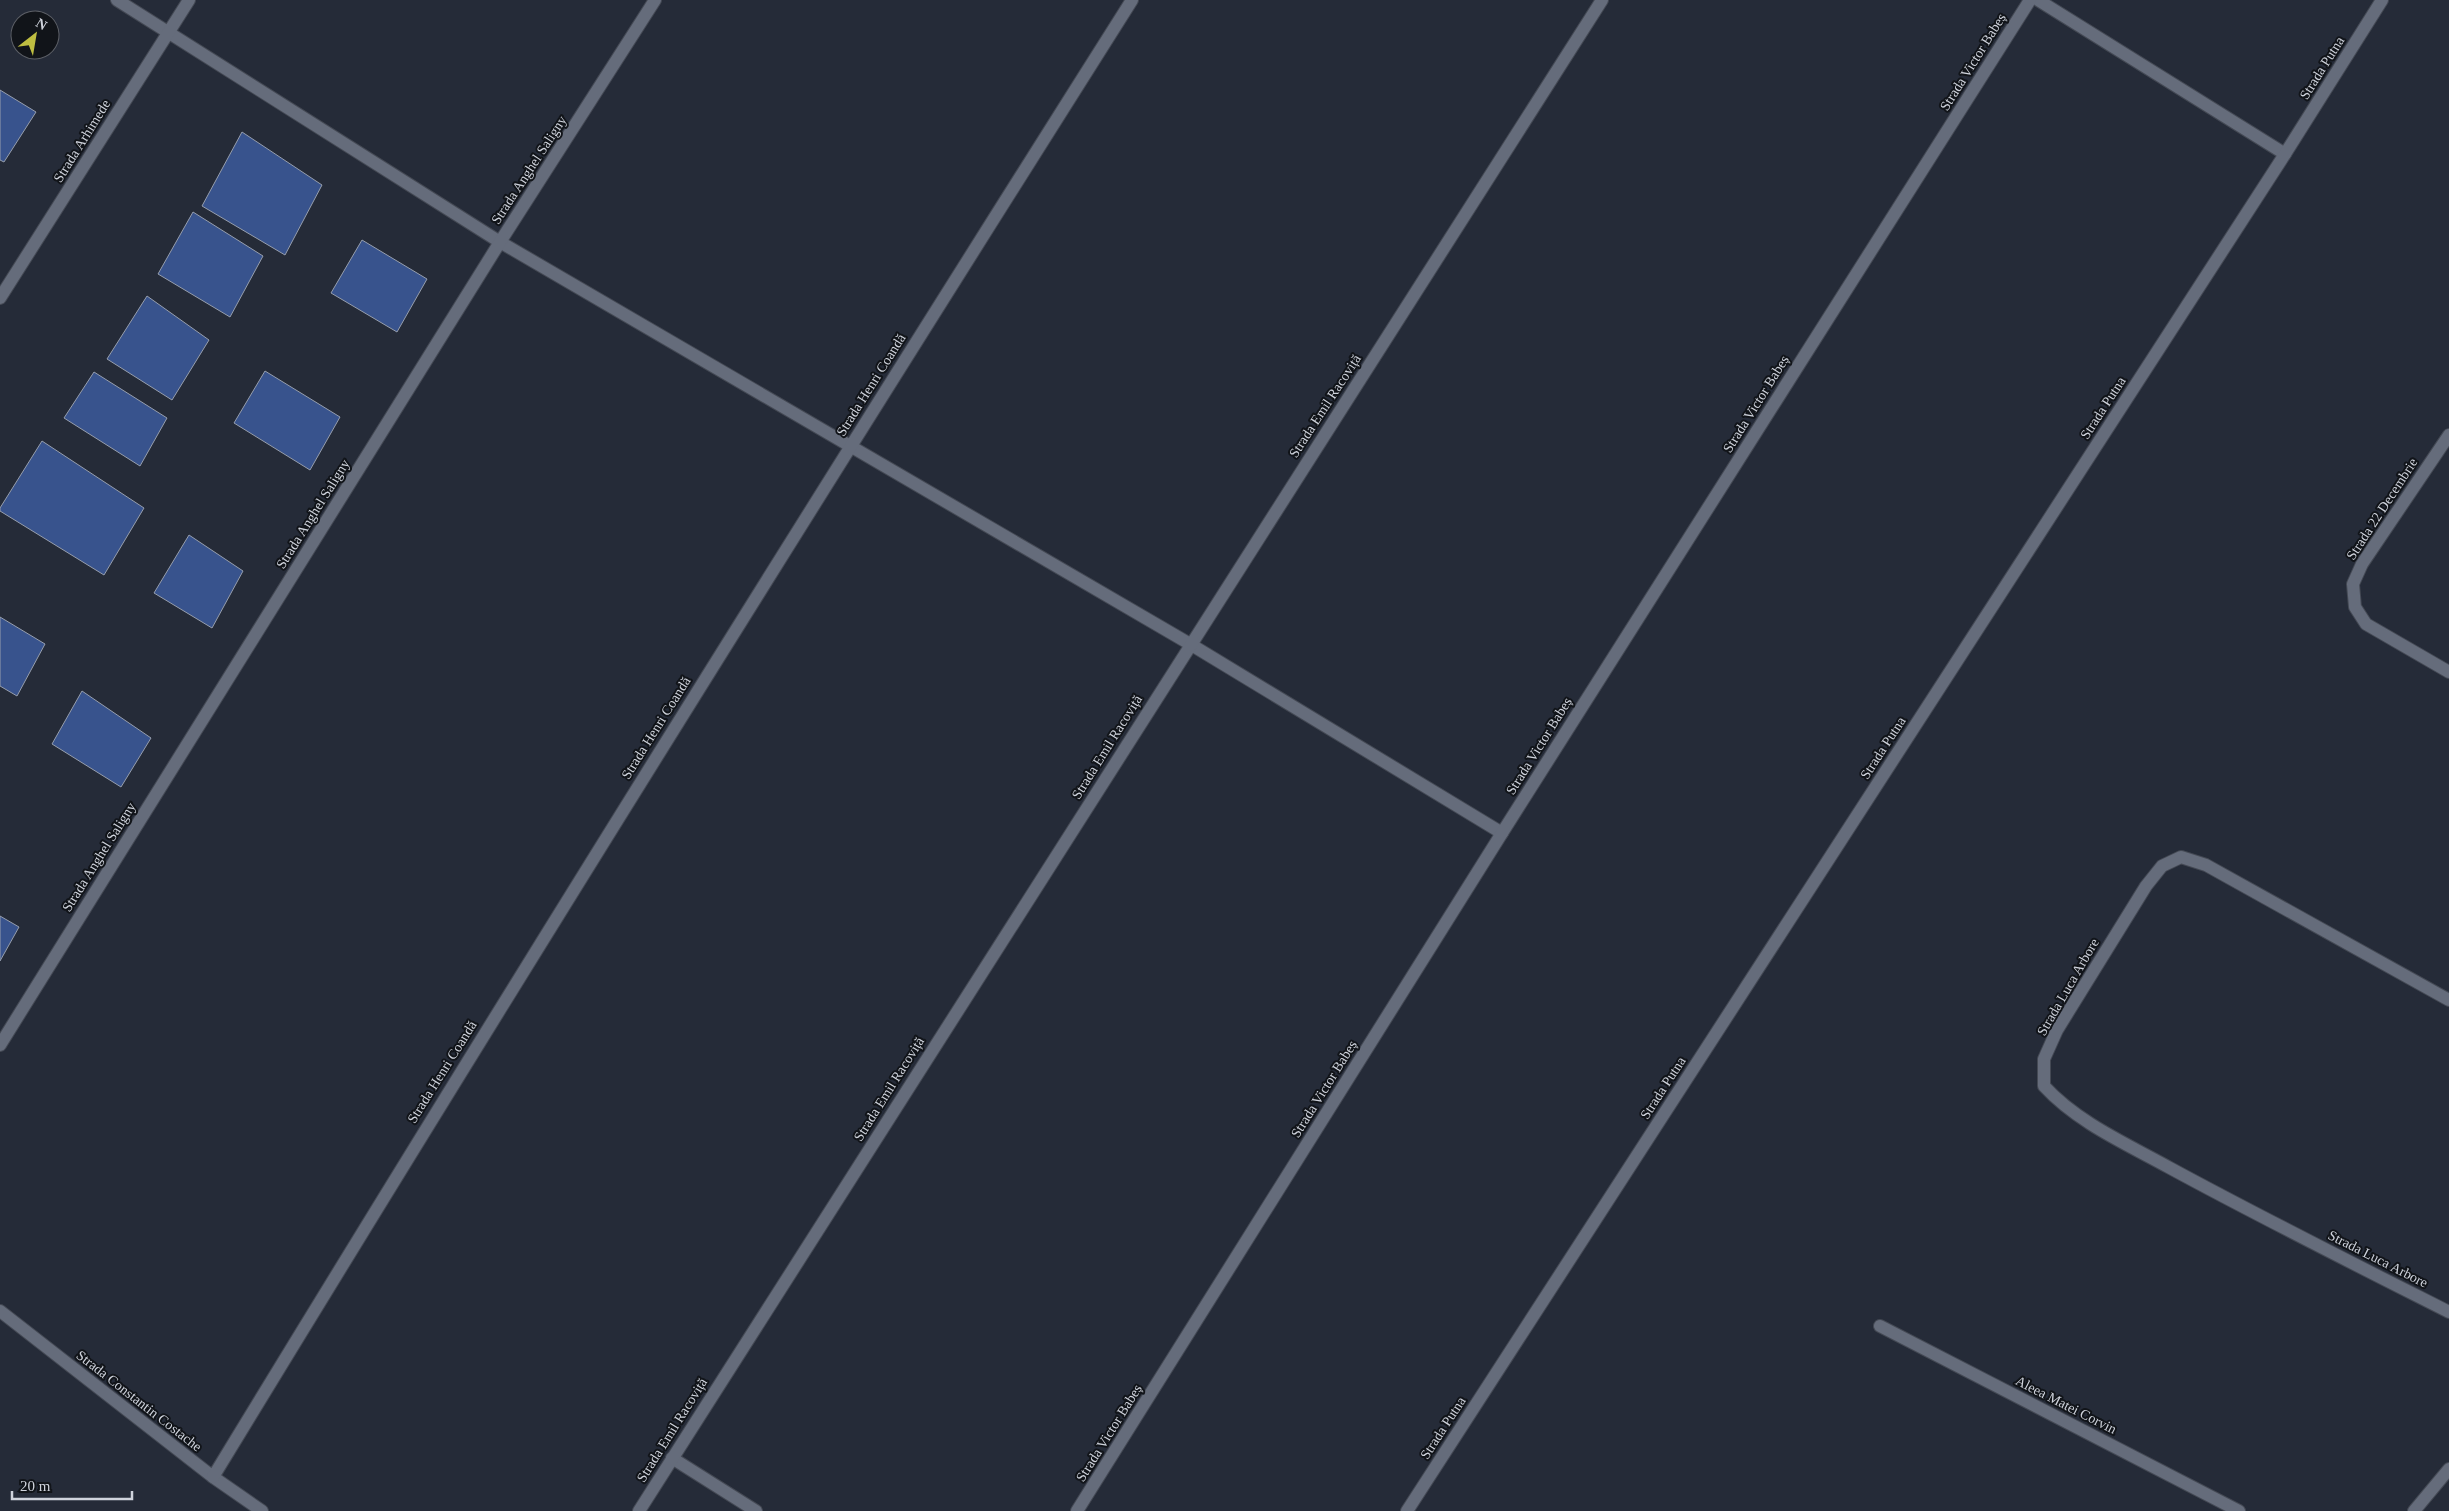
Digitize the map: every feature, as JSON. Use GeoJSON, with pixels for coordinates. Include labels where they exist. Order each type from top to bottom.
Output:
{"type":"FeatureCollection","features":[{"type":"Feature","properties":{"kind":"street"},"geometry":{"type":"LineString","coordinates":[[117,0],[500,242],[1190,644],[1502,833]]}},
{"type":"Feature","properties":{"kind":"street","name":"Strada Arhimede"},"geometry":{"type":"LineString","coordinates":[[0,298],[189,0]]}},
{"type":"Feature","properties":{"kind":"street","name":"Strada Anghel Saligny"},"geometry":{"type":"LineString","coordinates":[[0,1045],[500,242],[655,0]]}},
{"type":"Feature","properties":{"kind":"street","name":"Strada Henri Coandă"},"geometry":{"type":"LineString","coordinates":[[213,1477],[459,1072],[1132,0]]}},
{"type":"Feature","properties":{"kind":"street","name":"Strada Emil Racoviță"},"geometry":{"type":"LineString","coordinates":[[639,1511],[1602,0]]}},
{"type":"Feature","properties":{"kind":"street","name":"Strada Victor Babeș"},"geometry":{"type":"LineString","coordinates":[[1077,1511],[1502,833],[2030,0]]}},
{"type":"Feature","properties":{"kind":"street"},"geometry":{"type":"LineString","coordinates":[[2038,0],[2285,154]]}},
{"type":"Feature","properties":{"kind":"street","name":"Strada Putna"},"geometry":{"type":"LineString","coordinates":[[1407,1511],[2285,154],[2382,0]]}},
{"type":"Feature","properties":{"kind":"street","name":"Strada 22 Decembrie"},"geometry":{"type":"LineString","coordinates":[[2449,435],[2362,564],[2353,584],[2355,607],[2366,624],[2449,672]]}},
{"type":"Feature","properties":{"kind":"street","name":"Strada Luca Arbore"},"geometry":{"type":"LineString","coordinates":[[2449,1000],[2206,865],[2181,857],[2162,866],[2146,886],[2057,1030],[2044,1059],[2044,1086],[2061,1105],[2091,1124],[2237,1204],[2449,1312]]}},
{"type":"Feature","properties":{"kind":"street","name":"Strada Constantin Costache"},"geometry":{"type":"LineString","coordinates":[[0,1312],[213,1477],[262,1511]]}},
{"type":"Feature","properties":{"kind":"street","name":"Aleea Matei Corvin"},"geometry":{"type":"LineString","coordinates":[[1880,1326],[2239,1511]]}},
{"type":"Feature","properties":{"kind":"street"},"geometry":{"type":"LineString","coordinates":[[672,1458],[756,1511]]}},
{"type":"Feature","properties":{"kind":"street"},"geometry":{"type":"LineString","coordinates":[[2414,1511],[2449,1469]]}},
{"type":"Feature","properties":{"kind":"building"},"geometry":{"type":"Polygon","coordinates":[[[0,90],[36,112],[4,162],[0,160],[0,90]]]}},
{"type":"Feature","properties":{"kind":"building"},"geometry":{"type":"Polygon","coordinates":[[[242,132],[322,185],[285,255],[202,206],[242,132]]]}},
{"type":"Feature","properties":{"kind":"building"},"geometry":{"type":"Polygon","coordinates":[[[193,212],[263,256],[230,317],[158,274],[193,212]]]}},
{"type":"Feature","properties":{"kind":"building"},"geometry":{"type":"Polygon","coordinates":[[[362,240],[427,279],[397,332],[331,293],[362,240]]]}},
{"type":"Feature","properties":{"kind":"building"},"geometry":{"type":"Polygon","coordinates":[[[147,296],[209,340],[172,400],[107,359],[147,296]]]}},
{"type":"Feature","properties":{"kind":"building"},"geometry":{"type":"Polygon","coordinates":[[[265,371],[340,417],[310,470],[234,423],[265,371]]]}},
{"type":"Feature","properties":{"kind":"building"},"geometry":{"type":"Polygon","coordinates":[[[94,372],[167,418],[140,466],[64,418],[94,372]]]}},
{"type":"Feature","properties":{"kind":"building"},"geometry":{"type":"Polygon","coordinates":[[[42,441],[144,508],[104,575],[0,511],[0,508],[42,441]]]}},
{"type":"Feature","properties":{"kind":"building"},"geometry":{"type":"Polygon","coordinates":[[[189,535],[243,571],[212,628],[154,593],[189,535]]]}},
{"type":"Feature","properties":{"kind":"building"},"geometry":{"type":"Polygon","coordinates":[[[0,617],[45,644],[17,696],[0,686],[0,617]]]}},
{"type":"Feature","properties":{"kind":"building"},"geometry":{"type":"Polygon","coordinates":[[[82,691],[151,738],[121,787],[52,744],[82,691]]]}},
{"type":"Feature","properties":{"kind":"building"},"geometry":{"type":"Polygon","coordinates":[[[0,916],[19,927],[0,961],[0,916]]]}}]}
